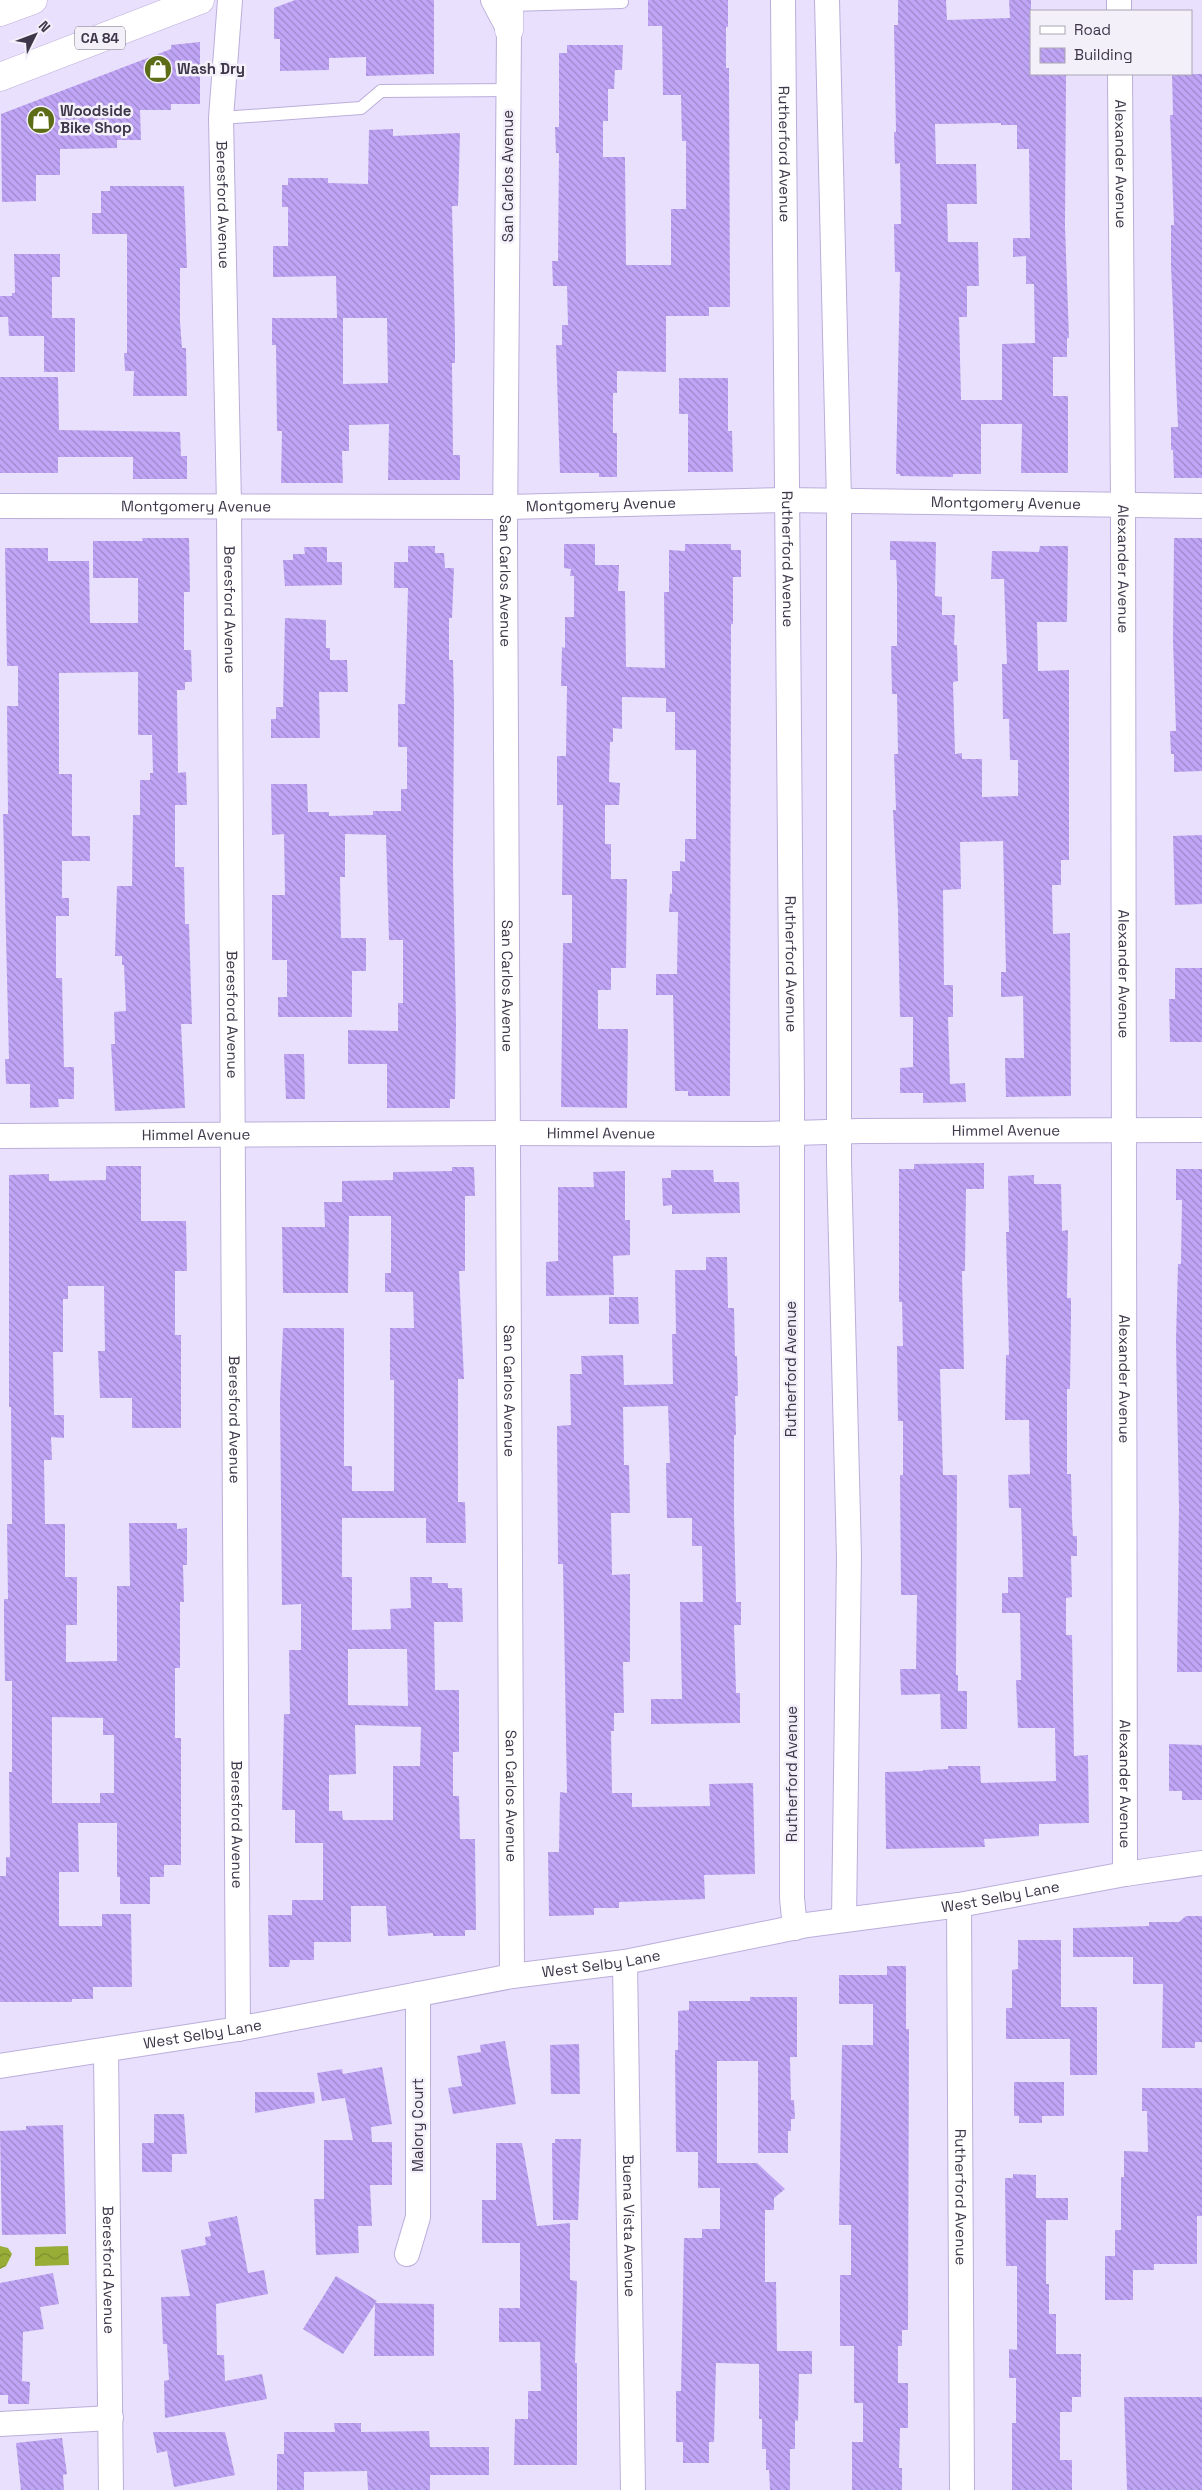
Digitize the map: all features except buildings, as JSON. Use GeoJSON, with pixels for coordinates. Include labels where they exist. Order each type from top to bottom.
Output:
{"type":"FeatureCollection","features":[{"type":"Feature","properties":{"kind":"main road"},"geometry":{"type":"LineString","coordinates":[[0,12],[33,0]]}},
{"type":"Feature","properties":{"kind":"main road","name":"CA 84"},"geometry":{"type":"LineString","coordinates":[[0,77],[200,0]]}},
{"type":"Feature","properties":{"kind":"street","name":"Beresford Avenue"},"geometry":{"type":"LineString","coordinates":[[230,0],[221,118],[229,506],[238,2029]]}},
{"type":"Feature","properties":{"kind":"street","name":"Rutherford Avenue"},"geometry":{"type":"LineString","coordinates":[[783,0],[791,1133],[792,1898],[795,1928]]}},
{"type":"Feature","properties":{"kind":"street"},"geometry":{"type":"LineString","coordinates":[[827,0],[839,501],[839,1132],[849,1557],[844,1920]]}},
{"type":"Feature","properties":{"kind":"street","name":"San Carlos Avenue"},"geometry":{"type":"LineString","coordinates":[[503,8],[509,90],[505,507],[512,1976]]}},
{"type":"Feature","properties":{"kind":"street","name":"Alexander Avenue"},"geometry":{"type":"LineString","coordinates":[[1120,75],[1123,505],[1125,1874]]}},
{"type":"Feature","properties":{"kind":"street","name":"Montgomery Avenue"},"geometry":{"type":"LineString","coordinates":[[0,506],[505,507],[786,500],[1202,506]]}},
{"type":"Feature","properties":{"kind":"street","name":"Himmel Avenue"},"geometry":{"type":"LineString","coordinates":[[0,1136],[1202,1130]]}},
{"type":"Feature","properties":{"kind":"street","name":"West Selby Lane"},"geometry":{"type":"LineString","coordinates":[[0,2066],[238,2029],[512,1976],[625,1962],[795,1928],[959,1905],[1125,1874],[1202,1863]]}},
{"type":"Feature","properties":{"kind":"street","name":"Rutherford Avenue"},"geometry":{"type":"LineString","coordinates":[[959,1905],[962,2490]]}},
{"type":"Feature","properties":{"kind":"street","name":"Buena Vista Avenue"},"geometry":{"type":"LineString","coordinates":[[625,1962],[633,2490]]}},
{"type":"Feature","properties":{"kind":"street","name":"Malory Court"},"geometry":{"type":"LineString","coordinates":[[407,2254],[418,2217],[418,1994]]}},
{"type":"Feature","properties":{"kind":"street","name":"Beresford Avenue"},"geometry":{"type":"LineString","coordinates":[[106,2051],[111,2490]]}},
{"type":"Feature","properties":{"kind":"street"},"geometry":{"type":"LineString","coordinates":[[0,2424],[111,2418]]}},
{"type":"Feature","properties":{"kind":"lane"},"geometry":{"type":"LineString","coordinates":[[503,8],[622,2]]}},
{"type":"Feature","properties":{"kind":"lane"},"geometry":{"type":"LineString","coordinates":[[221,118],[361,108],[381,91],[509,90]]}},
{"type":"Feature","properties":{"kind":"water"},"geometry":{"type":"Polygon","coordinates":[[[0,2246],[8,2248],[12,2254],[6,2266],[0,2269],[0,2246]]]}},
{"type":"Feature","properties":{"kind":"water"},"geometry":{"type":"Polygon","coordinates":[[[68,2246],[69,2265],[35,2266],[35,2247],[68,2246]]]}},
{"type":"Feature","properties":{"kind":"place","name":"Wash Dry"},"geometry":{"type":"Point","coordinates":[158,69]}},
{"type":"Feature","properties":{"kind":"place","name":"Woodside Bike Shop"},"geometry":{"type":"Point","coordinates":[41,120]}}]}
